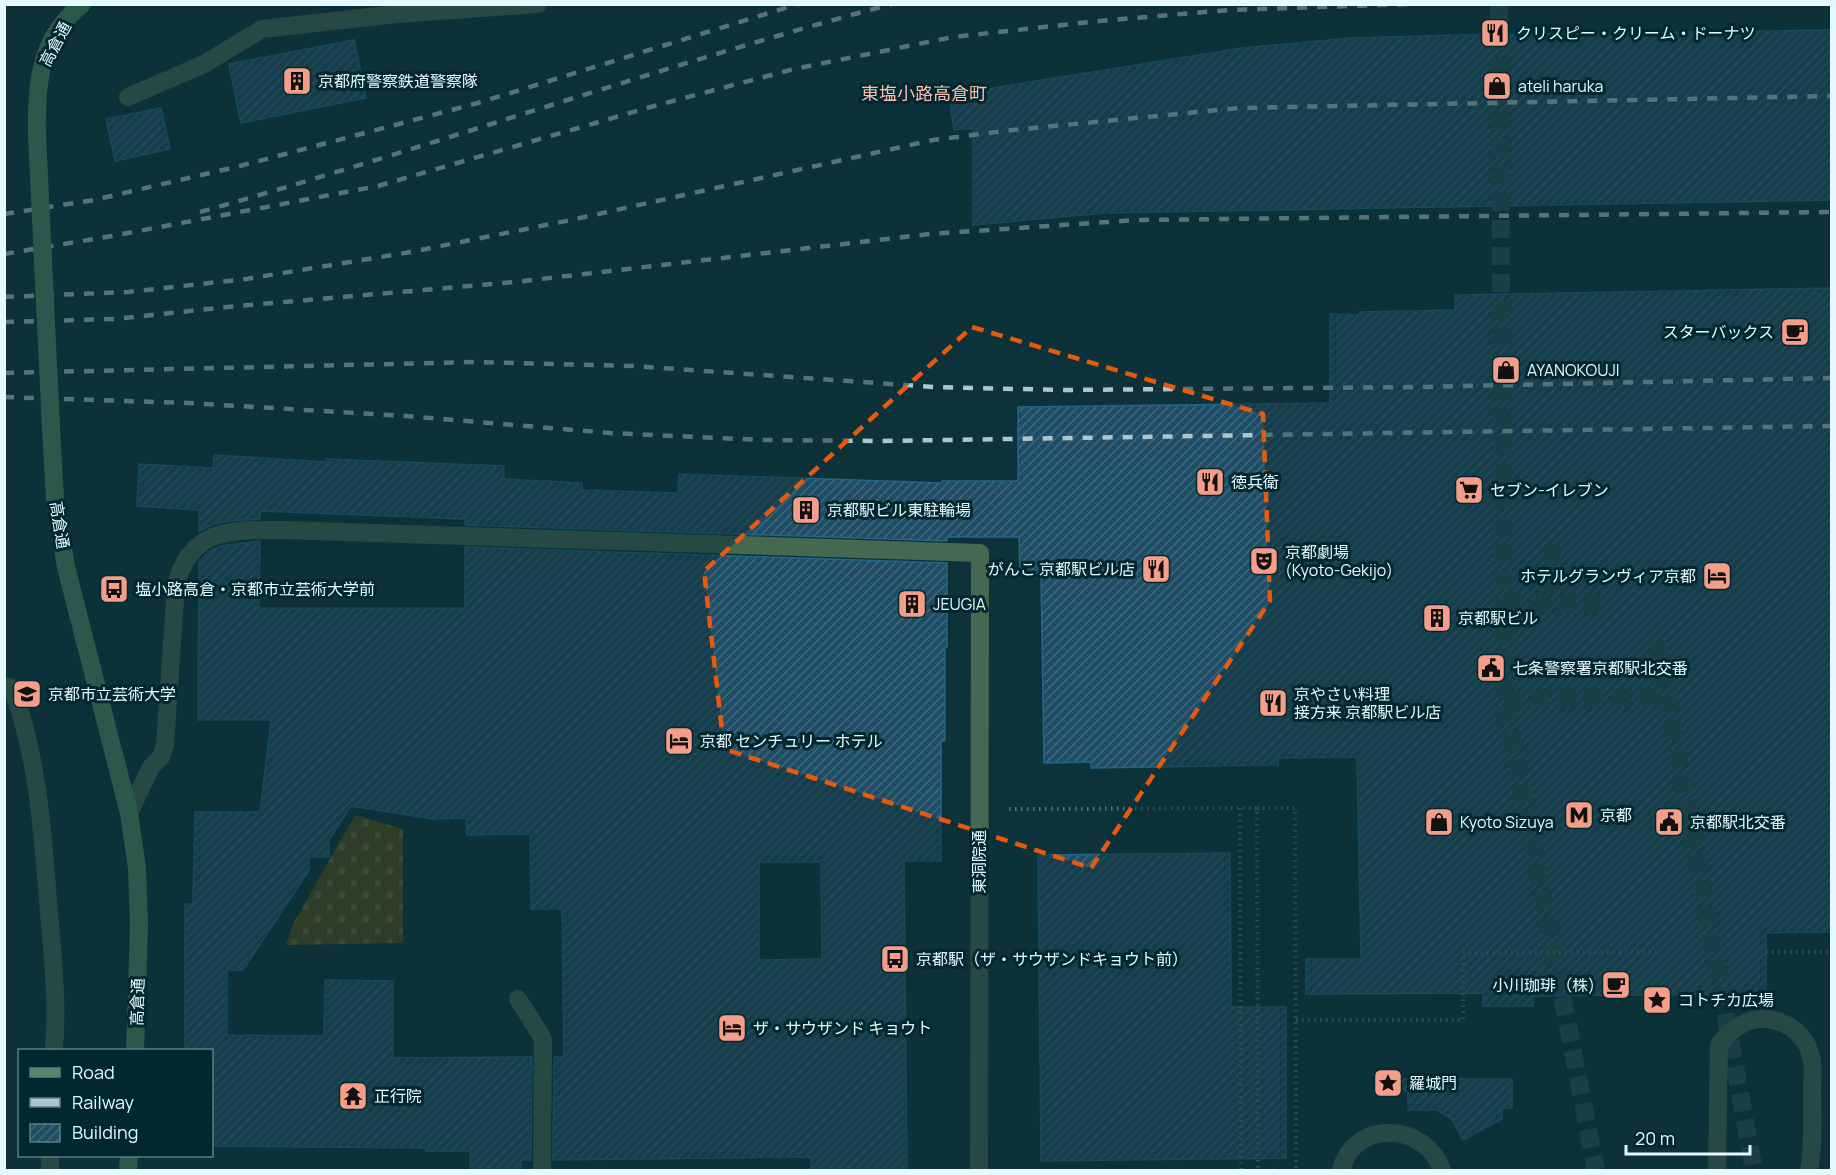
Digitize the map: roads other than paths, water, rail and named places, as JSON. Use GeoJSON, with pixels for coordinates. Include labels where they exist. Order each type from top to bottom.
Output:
{"type":"FeatureCollection","features":[{"type":"Feature","properties":{"kind":"main road","name":"高倉通"},"geometry":{"type":"LineString","coordinates":[[82,4],[59,29],[46,55],[39,77],[36,100],[51,428],[55,499],[66,567],[129,813],[137,868],[139,927],[135,1049]]}},
{"type":"Feature","properties":{"kind":"street"},"geometry":{"type":"LineString","coordinates":[[128,97],[204,64],[262,29],[397,14],[538,4]]}},
{"type":"Feature","properties":{"kind":"street","name":"東洞院通"},"geometry":{"type":"LineString","coordinates":[[129,813],[151,767],[161,757],[165,745],[176,585],[179,574],[190,555],[198,547],[206,540],[227,532],[238,530],[295,531],[980,553],[979,1170]]}},
{"type":"Feature","properties":{"kind":"street"},"geometry":{"type":"LineString","coordinates":[[4,686],[12,688],[24,718],[39,809],[45,853],[55,978],[54,1049]]}},
{"type":"Feature","properties":{"kind":"street"},"geometry":{"type":"LineString","coordinates":[[518,999],[543,1040],[542,1170]]}},
{"type":"Feature","properties":{"kind":"street"},"geometry":{"type":"LineString","coordinates":[[1717,1170],[1719,1045],[1730,1031],[1744,1022],[1761,1018],[1778,1020],[1793,1028],[1805,1041],[1812,1057],[1812,1134],[1809,1170]]}},
{"type":"Feature","properties":{"kind":"street"},"geometry":{"type":"LineString","coordinates":[[1341,1170],[1348,1154],[1359,1143],[1385,1132],[1413,1136],[1436,1155],[1442,1170]]}},
{"type":"Feature","properties":{"kind":"tunnel"},"geometry":{"type":"LineString","coordinates":[[1499,4],[1504,699],[1596,1170]]}},
{"type":"Feature","properties":{"kind":"tunnel"},"geometry":{"type":"LineString","coordinates":[[1553,546],[1553,602]]}},
{"type":"Feature","properties":{"kind":"tunnel"},"geometry":{"type":"LineString","coordinates":[[1503,602],[1601,604]]}},
{"type":"Feature","properties":{"kind":"tunnel"},"geometry":{"type":"LineString","coordinates":[[1657,642],[1754,1170]]}},
{"type":"Feature","properties":{"kind":"tunnel"},"geometry":{"type":"LineString","coordinates":[[1504,699],[1667,697]]}},
{"type":"Feature","properties":{"kind":"railway"},"geometry":{"type":"LineString","coordinates":[[4,214],[94,200],[240,166],[478,103],[798,4]]}},
{"type":"Feature","properties":{"kind":"railway"},"geometry":{"type":"LineString","coordinates":[[200,212],[718,54],[892,4]]}},
{"type":"Feature","properties":{"kind":"railway"},"geometry":{"type":"LineString","coordinates":[[4,254],[378,186],[654,106],[794,69],[953,37],[1229,10],[1411,4]]}},
{"type":"Feature","properties":{"kind":"railway"},"geometry":{"type":"LineString","coordinates":[[4,297],[128,292],[246,279],[411,252],[571,220],[933,140],[1013,130],[1239,108],[1832,96]]}},
{"type":"Feature","properties":{"kind":"railway"},"geometry":{"type":"LineString","coordinates":[[4,322],[115,319],[515,282],[930,234],[1137,220],[1832,212]]}},
{"type":"Feature","properties":{"kind":"railway"},"geometry":{"type":"LineString","coordinates":[[4,373],[476,362],[633,366],[934,387],[1060,390],[1418,387],[1832,378]]}},
{"type":"Feature","properties":{"kind":"railway"},"geometry":{"type":"LineString","coordinates":[[4,397],[188,403],[406,416],[610,433],[762,440],[882,441],[1832,426]]}},
{"type":"Feature","properties":{"kind":"place","name":"クリスピー・クリーム・ドーナツ"},"geometry":{"type":"Point","coordinates":[1495,33]}},
{"type":"Feature","properties":{"kind":"place","name":"京都府警察鉄道警察隊"},"geometry":{"type":"Point","coordinates":[297,81]}},
{"type":"Feature","properties":{"kind":"place","name":"ateli haruka"},"geometry":{"type":"Point","coordinates":[1497,86]}},
{"type":"Feature","properties":{"kind":"place","name":"スターバックス"},"geometry":{"type":"Point","coordinates":[1795,332]}},
{"type":"Feature","properties":{"kind":"place","name":"AYANOKOUJI"},"geometry":{"type":"Point","coordinates":[1506,370]}},
{"type":"Feature","properties":{"kind":"place","name":"徳兵衛"},"geometry":{"type":"Point","coordinates":[1210,482]}},
{"type":"Feature","properties":{"kind":"place","name":"セブン-イレブン"},"geometry":{"type":"Point","coordinates":[1469,490]}},
{"type":"Feature","properties":{"kind":"place","name":"京都駅ビル東駐輪場"},"geometry":{"type":"Point","coordinates":[806,510]}},
{"type":"Feature","properties":{"kind":"place","name":"京都劇場 (Kyoto-Gekijo)"},"geometry":{"type":"Point","coordinates":[1264,561]}},
{"type":"Feature","properties":{"kind":"place","name":"がんこ 京都駅ビル店"},"geometry":{"type":"Point","coordinates":[1156,569]}},
{"type":"Feature","properties":{"kind":"place","name":"ホテルグランヴィア京都"},"geometry":{"type":"Point","coordinates":[1717,576]}},
{"type":"Feature","properties":{"kind":"place","name":"塩小路高倉・京都市立芸術大学前"},"geometry":{"type":"Point","coordinates":[114,589]}},
{"type":"Feature","properties":{"kind":"place","name":"JEUGIA"},"geometry":{"type":"Point","coordinates":[912,604]}},
{"type":"Feature","properties":{"kind":"place","name":"京都駅ビル"},"geometry":{"type":"Point","coordinates":[1437,618]}},
{"type":"Feature","properties":{"kind":"place","name":"七条警察署京都駅北交番"},"geometry":{"type":"Point","coordinates":[1491,668]}},
{"type":"Feature","properties":{"kind":"place","name":"京都市立芸術大学"},"geometry":{"type":"Point","coordinates":[27,694]}},
{"type":"Feature","properties":{"kind":"place","name":"京やさい料理 接方来 京都駅ビル店"},"geometry":{"type":"Point","coordinates":[1273,703]}},
{"type":"Feature","properties":{"kind":"place","name":"京都 センチュリー ホテル"},"geometry":{"type":"Point","coordinates":[679,741]}},
{"type":"Feature","properties":{"kind":"place","name":"京都"},"geometry":{"type":"Point","coordinates":[1579,815]}},
{"type":"Feature","properties":{"kind":"place","name":"Kyoto Sizuya"},"geometry":{"type":"Point","coordinates":[1439,822]}},
{"type":"Feature","properties":{"kind":"place","name":"京都駅北交番"},"geometry":{"type":"Point","coordinates":[1669,822]}},
{"type":"Feature","properties":{"kind":"place","name":"京都駅（ザ・サウザンドキョウト前）"},"geometry":{"type":"Point","coordinates":[895,959]}},
{"type":"Feature","properties":{"kind":"place","name":"小川珈琲（株)"},"geometry":{"type":"Point","coordinates":[1616,985]}},
{"type":"Feature","properties":{"kind":"place","name":"コトチカ広場"},"geometry":{"type":"Point","coordinates":[1657,1000]}},
{"type":"Feature","properties":{"kind":"place","name":"ザ・サウザンド キョウト"},"geometry":{"type":"Point","coordinates":[732,1028]}},
{"type":"Feature","properties":{"kind":"place","name":"羅城門"},"geometry":{"type":"Point","coordinates":[1388,1083]}},
{"type":"Feature","properties":{"kind":"place","name":"正行院"},"geometry":{"type":"Point","coordinates":[353,1096]}},
{"type":"Feature","properties":{"kind":"district","name":"東塩小路高倉町"},"geometry":{"type":"Point","coordinates":[924,94]}}]}
